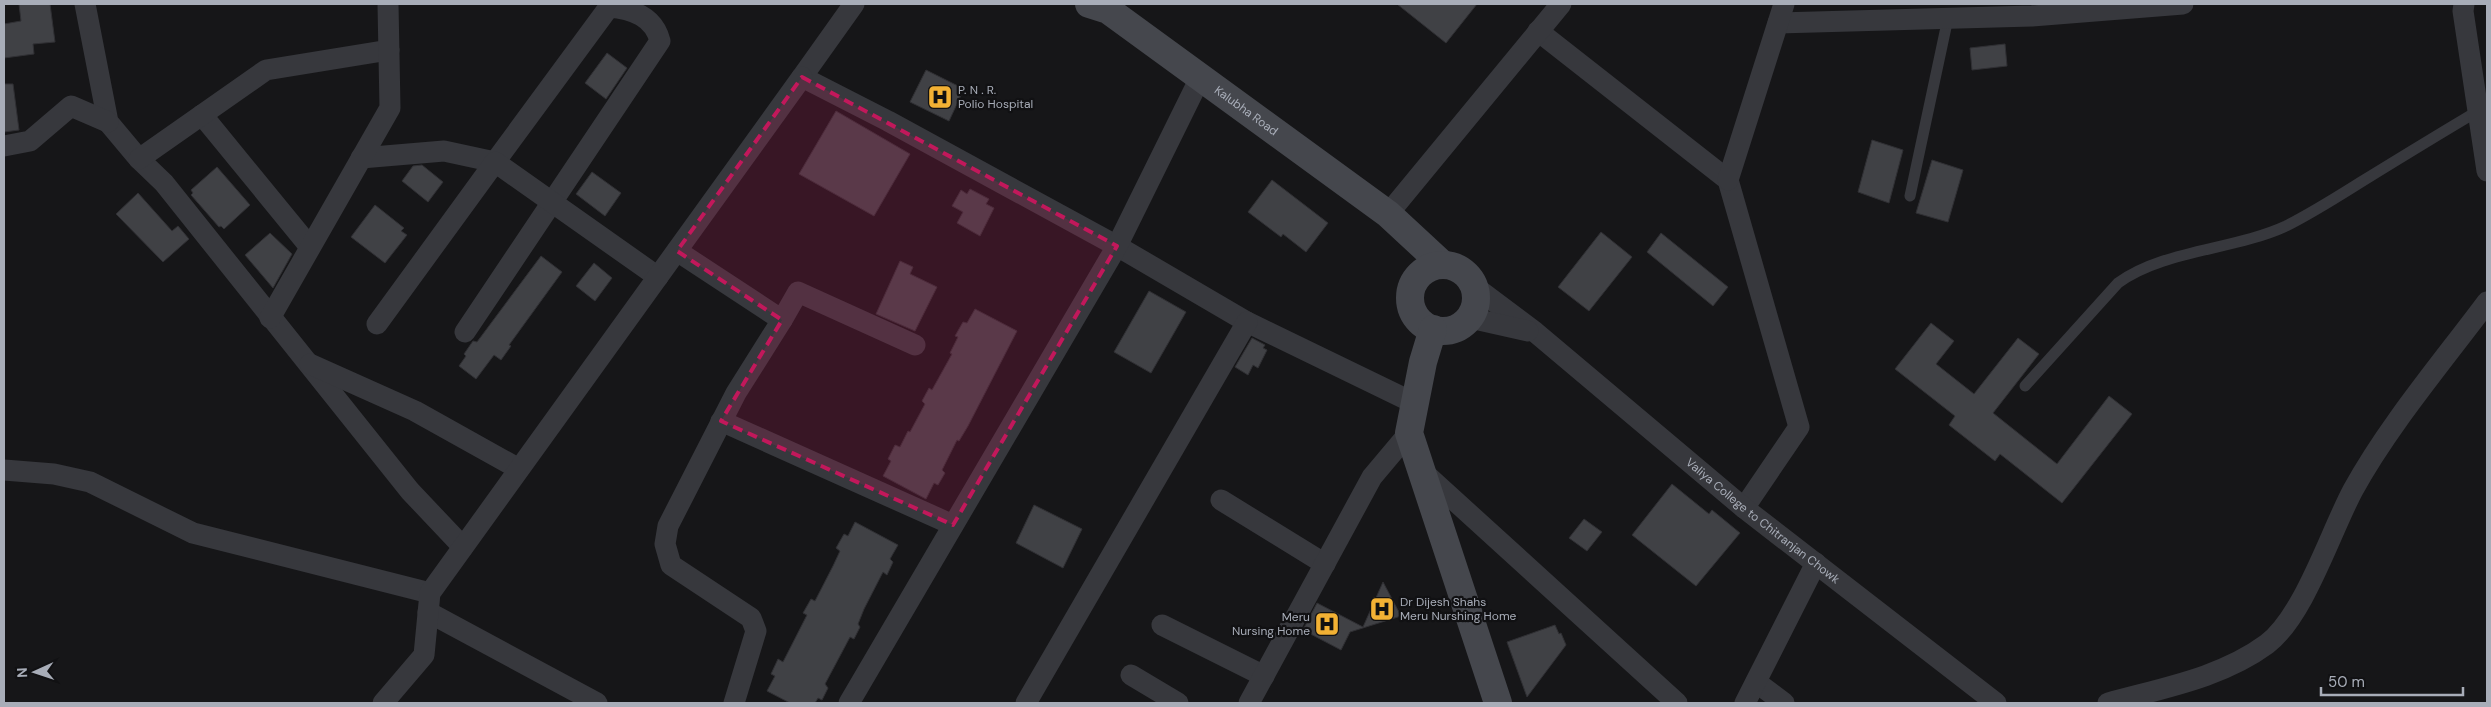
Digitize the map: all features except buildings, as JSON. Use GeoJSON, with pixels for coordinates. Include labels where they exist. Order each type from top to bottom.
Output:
{"type":"FeatureCollection","features":[{"type":"Feature","properties":{"kind":"street"},"geometry":{"type":"LineString","coordinates":[[85,4],[108,122]]}},
{"type":"Feature","properties":{"kind":"street"},"geometry":{"type":"LineString","coordinates":[[270,318],[390,108],[388,4]]}},
{"type":"Feature","properties":{"kind":"street"},"geometry":{"type":"LineString","coordinates":[[383,703],[424,655],[429,603],[463,547],[854,4]]}},
{"type":"Feature","properties":{"kind":"street"},"geometry":{"type":"LineString","coordinates":[[1430,270],[1394,219],[1538,31],[1561,4]]}},
{"type":"Feature","properties":{"kind":"street"},"geometry":{"type":"LineString","coordinates":[[1744,508],[1799,427],[1728,180],[1781,13],[1948,18],[2032,16],[2184,4]]}},
{"type":"Feature","properties":{"kind":"street"},"geometry":{"type":"LineString","coordinates":[[2464,4],[2463,10],[2487,171]]}},
{"type":"Feature","properties":{"kind":"street","name":"Kalubha Road"},"geometry":{"type":"LineString","coordinates":[[1103,6],[1394,219]]}},
{"type":"Feature","properties":{"kind":"street"},"geometry":{"type":"LineString","coordinates":[[377,324],[609,7],[636,12],[657,29],[660,41],[554,202],[465,332]]}},
{"type":"Feature","properties":{"kind":"street"},"geometry":{"type":"LineString","coordinates":[[1538,31],[1728,180]]}},
{"type":"Feature","properties":{"kind":"street"},"geometry":{"type":"LineString","coordinates":[[139,159],[266,70],[388,50]]}},
{"type":"Feature","properties":{"kind":"street"},"geometry":{"type":"LineString","coordinates":[[802,77],[888,121],[1117,246],[1247,322],[1416,394]]}},
{"type":"Feature","properties":{"kind":"street"},"geometry":{"type":"LineString","coordinates":[[849,703],[1117,246],[1200,78]]}},
{"type":"Feature","properties":{"kind":"street"},"geometry":{"type":"LineString","coordinates":[[4,146],[30,141],[71,106],[108,122],[139,159],[164,183],[270,318],[410,490],[463,547]]}},
{"type":"Feature","properties":{"kind":"street"},"geometry":{"type":"LineString","coordinates":[[202,115],[310,247]]}},
{"type":"Feature","properties":{"kind":"street"},"geometry":{"type":"LineString","coordinates":[[361,158],[444,151],[495,162],[658,277]]}},
{"type":"Feature","properties":{"kind":"street"},"geometry":{"type":"LineString","coordinates":[[677,251],[782,320]]}},
{"type":"Feature","properties":{"kind":"street"},"geometry":{"type":"LineString","coordinates":[[1430,270],[1462,270],[1475,287],[1475,308],[1470,318],[1453,330],[1424,322],[1410,294],[1430,270]]}},
{"type":"Feature","properties":{"kind":"street","name":"Valiya College to Chitranjan Chowk"},"geometry":{"type":"LineString","coordinates":[[1475,287],[1535,332],[1744,508],[1996,703]]}},
{"type":"Feature","properties":{"kind":"street"},"geometry":{"type":"LineString","coordinates":[[734,703],[756,631],[751,618],[671,565],[666,544],[668,526],[721,421],[798,292],[915,345]]}},
{"type":"Feature","properties":{"kind":"street"},"geometry":{"type":"LineString","coordinates":[[2108,703],[2220,671],[2247,658],[2269,643],[2292,617],[2353,490],[2379,448],[2487,302]]}},
{"type":"Feature","properties":{"kind":"street","name":"Valiya College to Chitranjan Chowk"},"geometry":{"type":"LineString","coordinates":[[1470,318],[1535,332]]}},
{"type":"Feature","properties":{"kind":"street"},"geometry":{"type":"LineString","coordinates":[[1026,703],[1247,322]]}},
{"type":"Feature","properties":{"kind":"street"},"geometry":{"type":"LineString","coordinates":[[1424,322],[1413,333],[1416,394],[1409,433],[1498,703]]}},
{"type":"Feature","properties":{"kind":"street"},"geometry":{"type":"LineString","coordinates":[[306,362],[415,412],[519,469]]}},
{"type":"Feature","properties":{"kind":"street"},"geometry":{"type":"LineString","coordinates":[[721,421],[953,525]]}},
{"type":"Feature","properties":{"kind":"street"},"geometry":{"type":"LineString","coordinates":[[1249,703],[1372,477],[1409,433]]}},
{"type":"Feature","properties":{"kind":"street"},"geometry":{"type":"LineString","coordinates":[[4,470],[54,474],[90,482],[163,520],[193,533],[429,603],[597,703]]}},
{"type":"Feature","properties":{"kind":"street"},"geometry":{"type":"LineString","coordinates":[[1421,470],[1678,703]]}},
{"type":"Feature","properties":{"kind":"street"},"geometry":{"type":"LineString","coordinates":[[1221,500],[1325,564]]}},
{"type":"Feature","properties":{"kind":"street"},"geometry":{"type":"LineString","coordinates":[[1745,703],[1816,564]]}},
{"type":"Feature","properties":{"kind":"street"},"geometry":{"type":"LineString","coordinates":[[1162,625],[1264,676]]}},
{"type":"Feature","properties":{"kind":"street"},"geometry":{"type":"LineString","coordinates":[[1131,675],[1178,703]]}},
{"type":"Feature","properties":{"kind":"street"},"geometry":{"type":"LineString","coordinates":[[1756,682],[1784,703]]}},
{"type":"Feature","properties":{"kind":"lane"},"geometry":{"type":"LineString","coordinates":[[1910,196],[1948,18]]}},
{"type":"Feature","properties":{"kind":"lane"},"geometry":{"type":"LineString","coordinates":[[2025,386],[2118,283],[2130,274],[2148,265],[2220,248],[2285,226],[2315,210],[2478,111]]}},
{"type":"Feature","properties":{"kind":"highlighted area"},"geometry":{"type":"Polygon","coordinates":[[[802,77],[1117,246],[953,525],[721,421],[782,320],[677,251],[802,77]]]}},
{"type":"Feature","properties":{"kind":"place","name":"P. N . R. Polio Hospital"},"geometry":{"type":"Point","coordinates":[940,97]}},
{"type":"Feature","properties":{"kind":"place","name":"Dr Dijesh Shahs Meru Nurshing Home"},"geometry":{"type":"Point","coordinates":[1382,609]}},
{"type":"Feature","properties":{"kind":"place","name":"Meru Nursing Home"},"geometry":{"type":"Point","coordinates":[1327,624]}}]}
